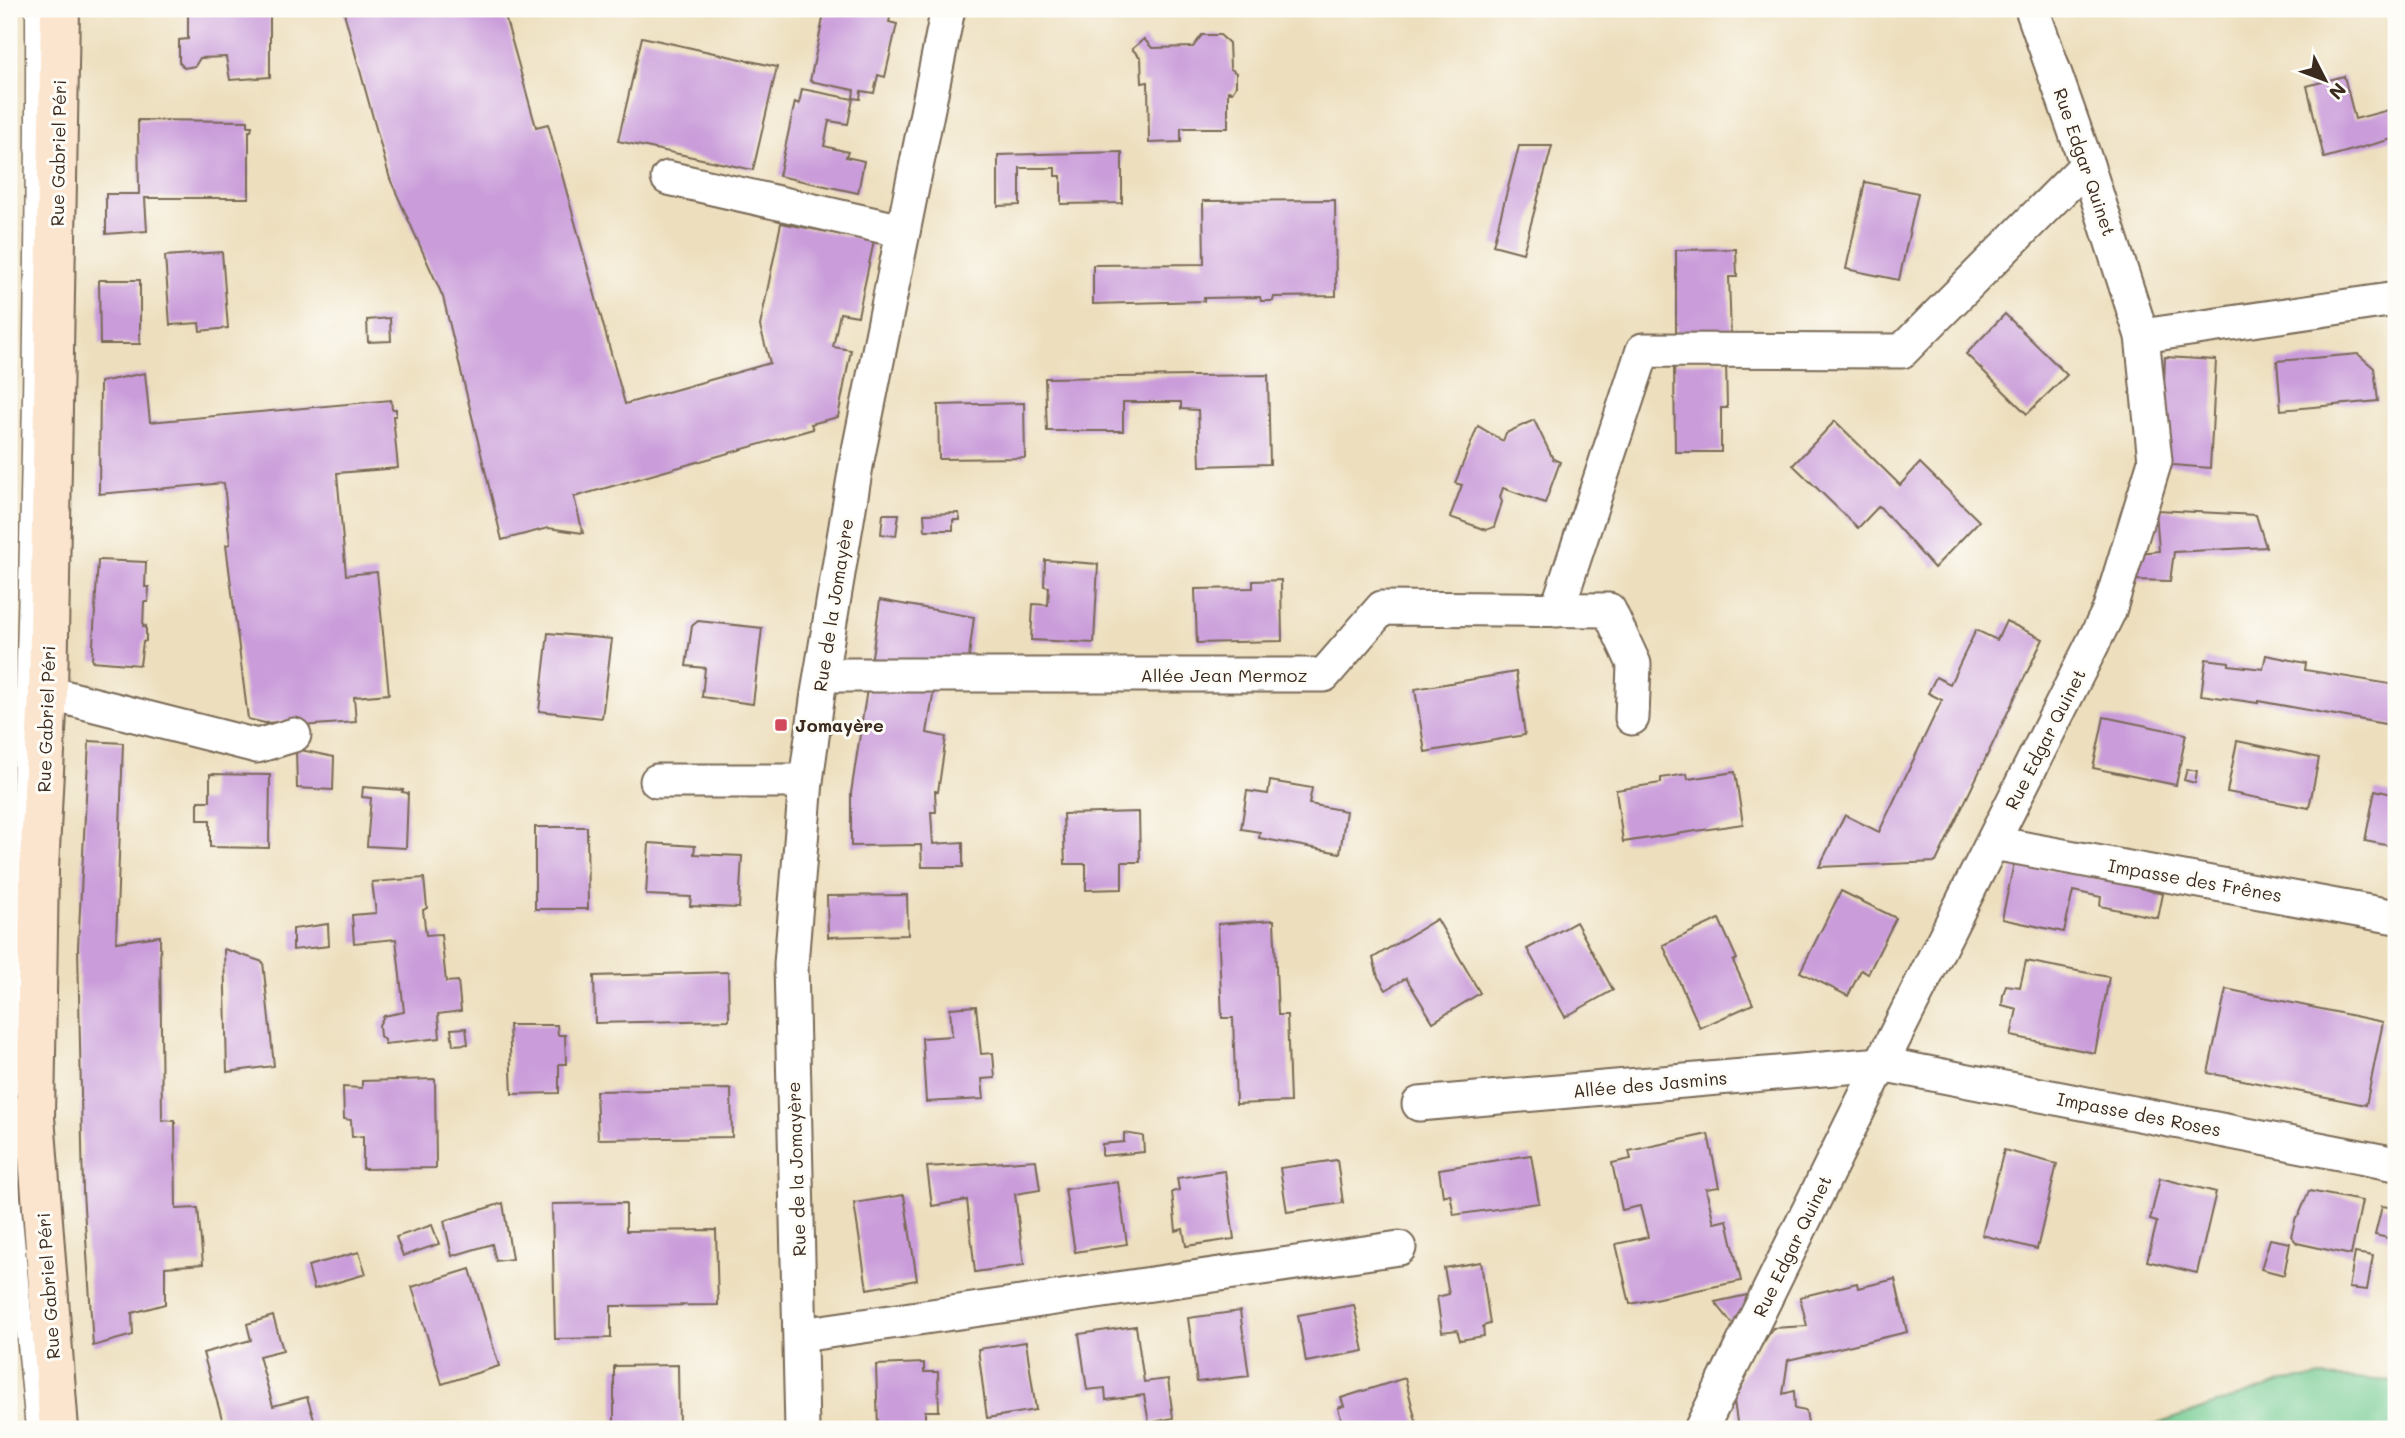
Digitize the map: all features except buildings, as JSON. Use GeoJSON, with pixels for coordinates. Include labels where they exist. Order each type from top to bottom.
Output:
{"type":"FeatureCollection","features":[{"type":"Feature","properties":{"kind":"main road","name":"Rue Gabriel Péri"},"geometry":{"type":"LineString","coordinates":[[59,1429],[35,1118],[21,868],[48,693],[60,9]]}},
{"type":"Feature","properties":{"kind":"street","name":"Rue de la Jomayère"},"geometry":{"type":"LineString","coordinates":[[802,1429],[791,964],[806,781],[857,460],[948,9]]}},
{"type":"Feature","properties":{"kind":"street","name":"Rue Edgar Quinet"},"geometry":{"type":"LineString","coordinates":[[1701,1429],[2109,611],[2155,461],[2142,336],[2087,165],[2032,9]]}},
{"type":"Feature","properties":{"kind":"street"},"geometry":{"type":"LineString","coordinates":[[1557,610],[1643,350],[1902,351],[2087,165]]}},
{"type":"Feature","properties":{"kind":"street"},"geometry":{"type":"LineString","coordinates":[[668,178],[903,231]]}},
{"type":"Feature","properties":{"kind":"street"},"geometry":{"type":"LineString","coordinates":[[2142,336],[2396,299]]}},
{"type":"Feature","properties":{"kind":"street","name":"Allée Jean Mermoz"},"geometry":{"type":"LineString","coordinates":[[821,675],[1324,675],[1382,608],[1609,610],[1634,664],[1632,718]]}},
{"type":"Feature","properties":{"kind":"street"},"geometry":{"type":"LineString","coordinates":[[48,693],[257,746],[294,735]]}},
{"type":"Feature","properties":{"kind":"street"},"geometry":{"type":"LineString","coordinates":[[657,781],[806,781]]}},
{"type":"Feature","properties":{"kind":"street","name":"Impasse des Frênes"},"geometry":{"type":"LineString","coordinates":[[1993,843],[2396,917]]}},
{"type":"Feature","properties":{"kind":"street","name":"Allée des Jasmins"},"geometry":{"type":"LineString","coordinates":[[1419,1104],[1881,1064]]}},
{"type":"Feature","properties":{"kind":"street","name":"Impasse des Roses"},"geometry":{"type":"LineString","coordinates":[[1881,1064],[2396,1164]]}},
{"type":"Feature","properties":{"kind":"street"},"geometry":{"type":"LineString","coordinates":[[801,1335],[1399,1248]]}},
{"type":"Feature","properties":{"kind":"lane","name":"Rue Gabriel Péri"},"geometry":{"type":"LineString","coordinates":[[9,1091],[16,920],[21,868],[33,300],[34,9]]}},
{"type":"Feature","properties":{"kind":"lane","name":"Rue Gabriel Péri"},"geometry":{"type":"LineString","coordinates":[[9,1165],[34,1429]]}},
{"type":"Feature","properties":{"kind":"green space"},"geometry":{"type":"Polygon","coordinates":[[[2319,1377],[2396,1381],[2396,1429],[2143,1429],[2284,1381],[2319,1377]]]}},
{"type":"Feature","properties":{"kind":"place","name":"Jomayère"},"geometry":{"type":"Point","coordinates":[781,725]}}]}
